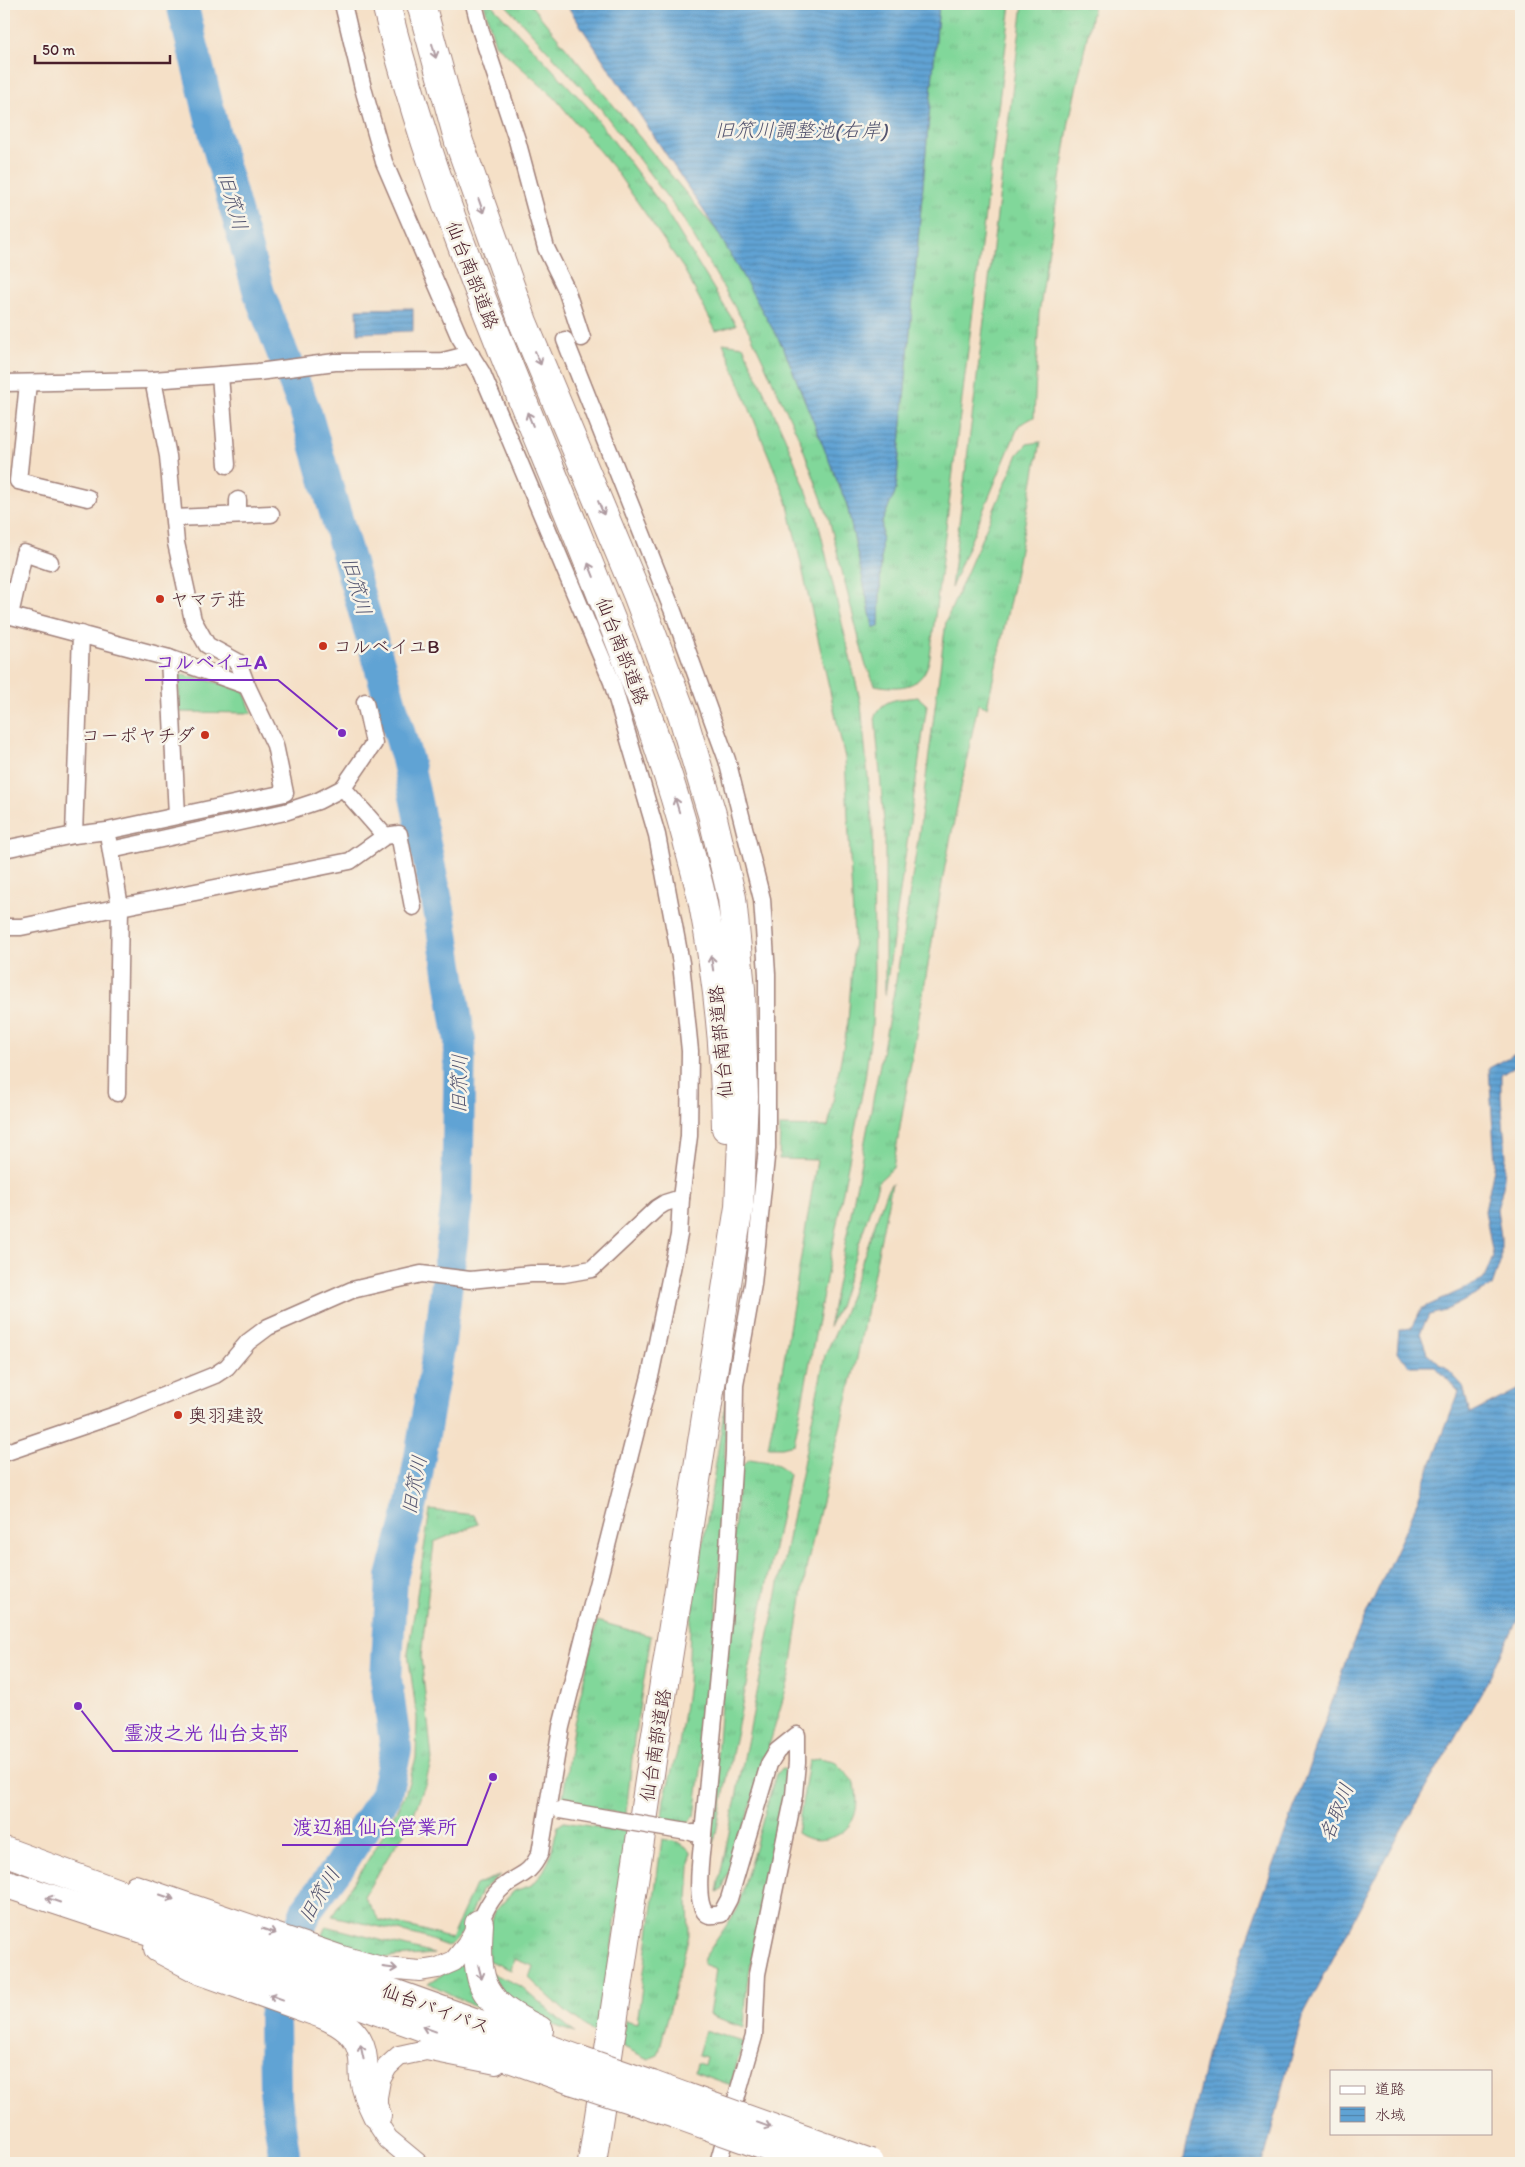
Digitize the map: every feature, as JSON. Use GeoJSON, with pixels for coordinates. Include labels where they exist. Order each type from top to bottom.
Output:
{"type":"FeatureCollection","features":[{"type":"Feature","properties":{"kind":"highway","name":"仙台南部道路"},"geometry":{"type":"LineString","coordinates":[[386,4],[428,152],[456,233],[611,619],[658,744],[703,902],[716,988],[726,1098],[726,1203],[720,1326]]}},
{"type":"Feature","properties":{"kind":"highway","name":"仙台南部道路"},"geometry":{"type":"LineString","coordinates":[[421,4],[459,142],[522,322],[637,594],[682,714],[712,814],[732,898],[741,989],[744,1097],[739,1207],[651,1766],[592,2163]]}},
{"type":"Feature","properties":{"kind":"highway","name":"仙台バイパス"},"geometry":{"type":"LineString","coordinates":[[4,1851],[36,1862],[213,1942],[649,2095],[870,2163]]}},
{"type":"Feature","properties":{"kind":"highway"},"geometry":{"type":"LineString","coordinates":[[4,1883],[99,1915],[213,1942],[333,1984],[336,2020],[351,2030],[361,2044],[368,2097],[377,2115]]}},
{"type":"Feature","properties":{"kind":"highway"},"geometry":{"type":"LineString","coordinates":[[479,1924],[477,1958],[484,1989],[492,2001],[512,2018],[555,2037],[570,2068]]}},
{"type":"Feature","properties":{"kind":"highway","name":"仙台バイパス"},"geometry":{"type":"LineString","coordinates":[[682,2106],[812,2163]]}},
{"type":"Feature","properties":{"kind":"street"},"geometry":{"type":"LineString","coordinates":[[333,1984],[385,1968],[420,1971],[438,1968],[454,1962],[467,1946],[492,1898],[503,1887],[524,1875],[534,1866],[540,1853],[554,1810],[561,1727],[651,1372],[679,1235],[681,1198],[689,1136],[690,1051],[681,962],[657,835],[612,682],[482,373],[459,336],[384,162],[363,88],[343,4]]}},
{"type":"Feature","properties":{"kind":"street"},"geometry":{"type":"LineString","coordinates":[[474,4],[481,32],[517,140],[546,248],[566,289],[582,338]]}},
{"type":"Feature","properties":{"kind":"street"},"geometry":{"type":"LineString","coordinates":[[565,340],[674,614],[727,760],[762,900],[768,974],[767,1148],[753,1284],[735,1385],[734,1453],[725,1602],[695,1833],[698,1896],[703,1911],[708,1915],[721,1914],[729,1899],[769,1764],[777,1751],[797,1735],[794,1796],[757,1974],[754,2036],[718,2163]]}},
{"type":"Feature","properties":{"kind":"street"},"geometry":{"type":"LineString","coordinates":[[4,383],[153,380],[267,371],[325,363],[443,361],[471,354]]}},
{"type":"Feature","properties":{"kind":"street"},"geometry":{"type":"LineString","coordinates":[[220,375],[227,465]]}},
{"type":"Feature","properties":{"kind":"street"},"geometry":{"type":"LineString","coordinates":[[4,850],[285,793],[275,745],[247,686],[238,662],[207,644],[193,620],[176,543],[168,456],[153,380]]}},
{"type":"Feature","properties":{"kind":"street"},"geometry":{"type":"LineString","coordinates":[[28,383],[18,481],[88,498]]}},
{"type":"Feature","properties":{"kind":"street"},"geometry":{"type":"LineString","coordinates":[[174,518],[238,507],[271,514]]}},
{"type":"Feature","properties":{"kind":"street"},"geometry":{"type":"LineString","coordinates":[[50,562],[24,553],[7,614],[169,658],[247,686]]}},
{"type":"Feature","properties":{"kind":"street"},"geometry":{"type":"LineString","coordinates":[[74,835],[81,634]]}},
{"type":"Feature","properties":{"kind":"street"},"geometry":{"type":"LineString","coordinates":[[169,658],[177,815]]}},
{"type":"Feature","properties":{"kind":"street"},"geometry":{"type":"LineString","coordinates":[[112,854],[285,812],[348,793],[374,743],[365,702]]}},
{"type":"Feature","properties":{"kind":"street"},"geometry":{"type":"LineString","coordinates":[[348,793],[382,833]]}},
{"type":"Feature","properties":{"kind":"street"},"geometry":{"type":"LineString","coordinates":[[107,830],[120,904],[117,1093]]}},
{"type":"Feature","properties":{"kind":"street"},"geometry":{"type":"LineString","coordinates":[[4,927],[21,927],[120,904],[350,861],[382,833],[399,834],[413,907]]}},
{"type":"Feature","properties":{"kind":"street"},"geometry":{"type":"LineString","coordinates":[[4,1453],[121,1413],[215,1374],[227,1367],[248,1342],[268,1328],[352,1290],[420,1274],[470,1280],[531,1274],[564,1274],[592,1268],[657,1208],[665,1203],[681,1198]]}},
{"type":"Feature","properties":{"kind":"street"},"geometry":{"type":"LineString","coordinates":[[554,1810],[695,1833]]}},
{"type":"Feature","properties":{"kind":"street"},"geometry":{"type":"LineString","coordinates":[[417,2163],[388,2139],[380,2127],[377,2115],[380,2080],[387,2067],[399,2056],[426,2050],[570,2068]]}},
{"type":"Feature","properties":{"kind":"green space"},"geometry":{"type":"Polygon","coordinates":[[[484,4],[491,4],[587,106],[664,208],[736,325],[716,331],[684,269],[615,170],[555,98],[495,44],[484,4]]]}},
{"type":"Feature","properties":{"kind":"green space"},"geometry":{"type":"Polygon","coordinates":[[[505,4],[530,4],[717,231],[784,349],[847,505],[873,627],[879,627],[882,522],[896,490],[939,4],[1011,4],[930,657],[923,675],[917,681],[903,687],[875,685],[865,663],[829,519],[800,440],[751,335],[682,217],[601,109],[505,4]]]}},
{"type":"Feature","properties":{"kind":"green space"},"geometry":{"type":"Polygon","coordinates":[[[1023,4],[1094,4],[1069,122],[1039,313],[1034,417],[1019,425],[951,588],[1023,4]]]}},
{"type":"Feature","properties":{"kind":"green space"},"geometry":{"type":"Polygon","coordinates":[[[723,343],[743,346],[784,435],[817,517],[861,704],[873,830],[874,978],[872,1027],[865,1078],[794,1444],[782,1447],[768,1447],[817,1160],[779,1159],[780,1126],[828,1127],[848,1022],[854,938],[845,758],[787,501],[723,343]]]}},
{"type":"Feature","properties":{"kind":"green space"},"geometry":{"type":"Polygon","coordinates":[[[1040,442],[1014,582],[987,707],[978,704],[945,866],[893,1168],[879,1181],[839,1307],[829,1327],[896,981],[919,833],[946,621],[1018,454],[1027,444],[1040,442]]]}},
{"type":"Feature","properties":{"kind":"green space"},"geometry":{"type":"Polygon","coordinates":[[[178,674],[243,688],[252,713],[180,712],[178,674]]]}},
{"type":"Feature","properties":{"kind":"green space"},"geometry":{"type":"Polygon","coordinates":[[[918,697],[927,705],[885,995],[885,833],[875,716],[883,705],[888,702],[918,697]]]}},
{"type":"Feature","properties":{"kind":"green space"},"geometry":{"type":"Polygon","coordinates":[[[892,1183],[857,1358],[807,1564],[790,1676],[753,1799],[723,1888],[717,1892],[825,1355],[843,1316],[886,1192],[892,1183]]]}},
{"type":"Feature","properties":{"kind":"green space"},"geometry":{"type":"Polygon","coordinates":[[[726,1399],[724,1497],[711,1694],[695,1816],[687,1823],[662,1818],[664,1799],[679,1745],[688,1683],[690,1627],[726,1399]]]}},
{"type":"Feature","properties":{"kind":"green space"},"geometry":{"type":"Polygon","coordinates":[[[750,1459],[777,1465],[789,1475],[708,1872],[739,1468],[750,1459]]]}},
{"type":"Feature","properties":{"kind":"green space"},"geometry":{"type":"Polygon","coordinates":[[[430,1510],[474,1515],[478,1524],[434,1542],[421,1657],[432,1759],[425,1785],[408,1829],[391,1852],[364,1896],[379,1920],[423,1930],[451,1939],[475,1885],[500,1875],[481,1891],[464,1931],[453,1944],[447,1946],[420,1936],[332,1916],[375,1849],[405,1795],[416,1758],[417,1718],[408,1653],[430,1510]]]}},
{"type":"Feature","properties":{"kind":"green space"},"geometry":{"type":"Polygon","coordinates":[[[597,1621],[651,1636],[634,1740],[626,1814],[566,1805],[563,1797],[573,1728],[597,1621]]]}},
{"type":"Feature","properties":{"kind":"green space"},"geometry":{"type":"Polygon","coordinates":[[[819,1758],[834,1761],[855,1783],[857,1803],[853,1819],[848,1827],[832,1837],[814,1840],[797,1833],[809,1761],[819,1758]]]}},
{"type":"Feature","properties":{"kind":"green space"},"geometry":{"type":"Polygon","coordinates":[[[783,1769],[787,1770],[787,1782],[747,1984],[744,2027],[709,2015],[716,1969],[703,1964],[704,1958],[737,1910],[776,1774],[783,1769]]]}},
{"type":"Feature","properties":{"kind":"green space"},"geometry":{"type":"Polygon","coordinates":[[[564,1822],[628,1832],[599,2036],[567,2013],[529,1978],[533,1966],[514,1959],[511,1970],[487,1960],[485,1941],[495,1911],[514,1891],[532,1885],[542,1874],[549,1860],[558,1826],[564,1822]]]}},
{"type":"Feature","properties":{"kind":"green space"},"geometry":{"type":"Polygon","coordinates":[[[662,1839],[679,1842],[691,1851],[688,1900],[689,1935],[658,2055],[648,2059],[622,2046],[625,2020],[637,2023],[662,1839]]]}},
{"type":"Feature","properties":{"kind":"green space"},"geometry":{"type":"Polygon","coordinates":[[[326,1926],[434,1954],[382,1958],[320,1939],[326,1926]]]}},
{"type":"Feature","properties":{"kind":"green space"},"geometry":{"type":"Polygon","coordinates":[[[468,1958],[485,2009],[486,2013],[429,1983],[468,1958]]]}},
{"type":"Feature","properties":{"kind":"green space"},"geometry":{"type":"Polygon","coordinates":[[[490,1972],[522,1987],[575,2033],[545,2022],[506,1997],[490,1972]]]}},
{"type":"Feature","properties":{"kind":"green space"},"geometry":{"type":"Polygon","coordinates":[[[705,2030],[743,2042],[731,2085],[695,2072],[697,2063],[704,2065],[706,2057],[698,2055],[705,2030]]]}},
{"type":"Feature","properties":{"kind":"water","name":"旧笊川調整池(右岸)"},"geometry":{"type":"Polygon","coordinates":[[[566,4],[939,4],[896,490],[882,522],[879,627],[873,627],[847,505],[784,349],[717,231],[566,4]]]}},
{"type":"Feature","properties":{"kind":"water"},"geometry":{"type":"Polygon","coordinates":[[[413,308],[413,331],[358,333],[357,309],[413,308]]]}},
{"type":"Feature","properties":{"kind":"water","name":"名取川"},"geometry":{"type":"Polygon","coordinates":[[[1521,1051],[1521,1062],[1501,1075],[1506,1156],[1503,1187],[1497,1209],[1501,1237],[1501,1260],[1492,1286],[1445,1311],[1429,1315],[1420,1333],[1427,1353],[1447,1369],[1463,1386],[1470,1414],[1521,1388],[1521,1612],[1490,1677],[1400,1832],[1302,2017],[1263,2163],[1183,2163],[1207,2053],[1353,1643],[1410,1520],[1459,1392],[1435,1366],[1411,1366],[1397,1353],[1399,1330],[1411,1328],[1421,1309],[1483,1280],[1493,1256],[1485,1211],[1495,1163],[1489,1068],[1521,1051]]]}},
{"type":"Feature","properties":{"kind":"waterway","name":"旧笊川"},"geometry":{"type":"LineString","coordinates":[[182,4],[218,147],[259,293],[306,413],[407,759],[440,915],[460,1041],[457,1199],[440,1342],[412,1503],[392,1577],[386,1679],[396,1749],[386,1794],[340,1865],[307,1909],[285,1969],[274,2017],[275,2091],[284,2153],[281,2163]]}},
{"type":"Feature","properties":{"kind":"place","name":"ヤマテ荘"},"geometry":{"type":"Point","coordinates":[160,599]}},
{"type":"Feature","properties":{"kind":"place","name":"コルベイユB"},"geometry":{"type":"Point","coordinates":[323,646]}},
{"type":"Feature","properties":{"kind":"place","name":"コルベイユA"},"geometry":{"type":"Point","coordinates":[342,733]}},
{"type":"Feature","properties":{"kind":"place","name":"コーポヤチダ"},"geometry":{"type":"Point","coordinates":[205,735]}},
{"type":"Feature","properties":{"kind":"place","name":"奥羽建設"},"geometry":{"type":"Point","coordinates":[178,1415]}},
{"type":"Feature","properties":{"kind":"place","name":"霊波之光 仙台支部"},"geometry":{"type":"Point","coordinates":[78,1706]}},
{"type":"Feature","properties":{"kind":"place","name":"渡辺組 仙台営業所"},"geometry":{"type":"Point","coordinates":[493,1777]}}]}
